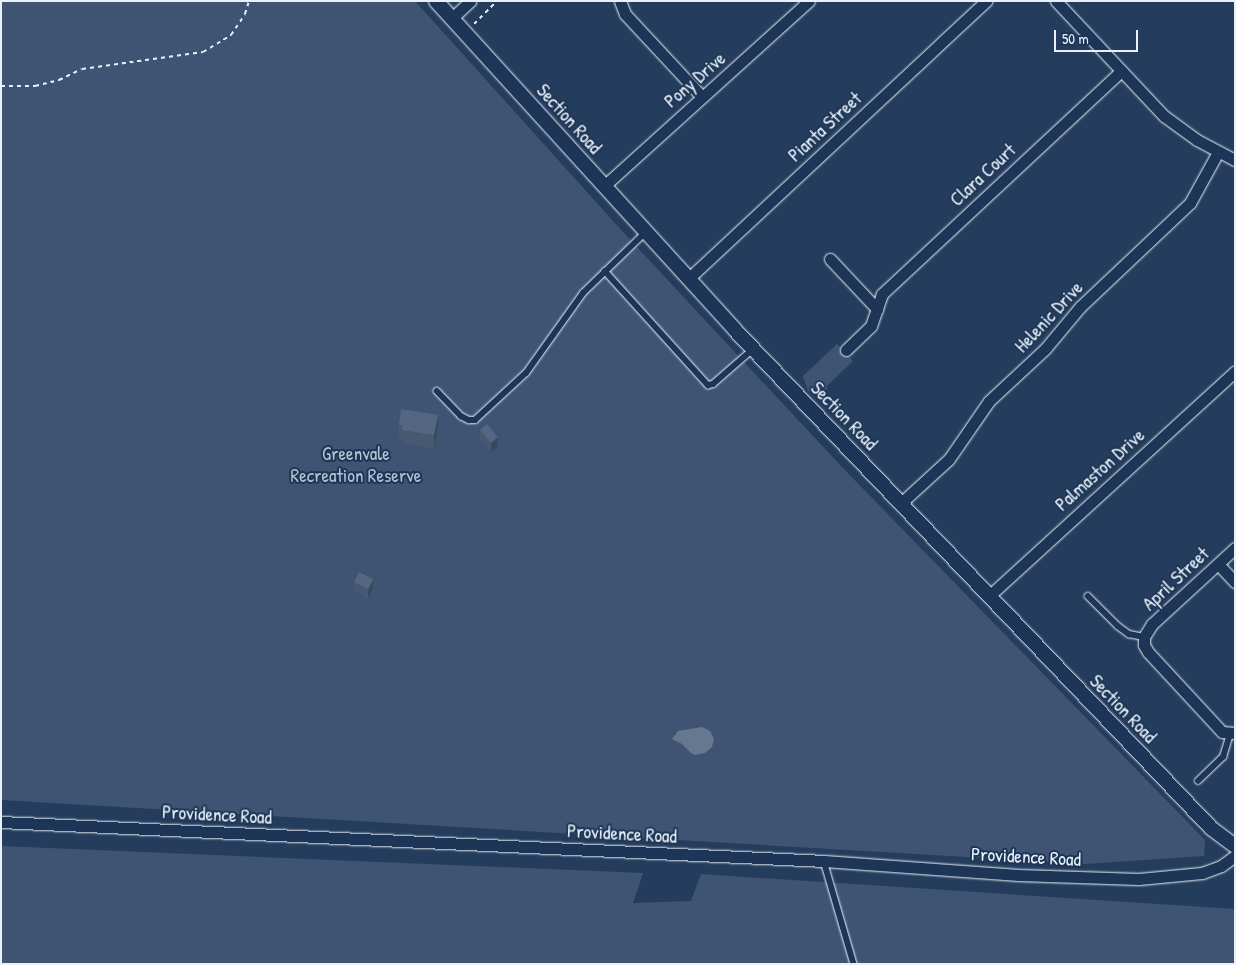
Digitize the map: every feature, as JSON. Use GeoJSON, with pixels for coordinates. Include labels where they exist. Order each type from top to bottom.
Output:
{"type":"FeatureCollection","features":[{"type":"Feature","properties":{"kind":"street","name":"Section Road"},"geometry":{"type":"LineString","coordinates":[[436,1],[688,279],[1211,828],[1235,846]]}},
{"type":"Feature","properties":{"kind":"street"},"geometry":{"type":"LineString","coordinates":[[451,19],[470,1]]}},
{"type":"Feature","properties":{"kind":"street"},"geometry":{"type":"LineString","coordinates":[[620,1],[625,14],[702,97]]}},
{"type":"Feature","properties":{"kind":"street","name":"Pony Drive"},"geometry":{"type":"LineString","coordinates":[[604,186],[809,1]]}},
{"type":"Feature","properties":{"kind":"street","name":"Pianta Street"},"geometry":{"type":"LineString","coordinates":[[688,279],[986,1]]}},
{"type":"Feature","properties":{"kind":"street"},"geometry":{"type":"LineString","coordinates":[[1056,1],[1164,116],[1218,152],[1235,160]]}},
{"type":"Feature","properties":{"kind":"street","name":"Clara Court"},"geometry":{"type":"LineString","coordinates":[[846,350],[871,326],[882,294],[1121,71]]}},
{"type":"Feature","properties":{"kind":"street","name":"Helenic Drive"},"geometry":{"type":"LineString","coordinates":[[901,503],[949,459],[989,401],[1045,349],[1080,307],[1190,203],[1218,152]]}},
{"type":"Feature","properties":{"kind":"street"},"geometry":{"type":"LineString","coordinates":[[830,259],[877,309]]}},
{"type":"Feature","properties":{"kind":"street","name":"Palmaston Drive"},"geometry":{"type":"LineString","coordinates":[[989,596],[1235,371]]}},
{"type":"Feature","properties":{"kind":"street","name":"April Street"},"geometry":{"type":"LineString","coordinates":[[1144,637],[1152,624],[1235,548]]}},
{"type":"Feature","properties":{"kind":"street"},"geometry":{"type":"LineString","coordinates":[[1218,564],[1235,582]]}},
{"type":"Feature","properties":{"kind":"street"},"geometry":{"type":"LineString","coordinates":[[1144,637],[1144,644],[1148,652],[1222,732],[1233,733]]}},
{"type":"Feature","properties":{"kind":"street","name":"Providence Road"},"geometry":{"type":"LineString","coordinates":[[1,822],[824,861],[1018,875],[1138,879],[1202,873],[1221,866],[1235,856]]}},
{"type":"Feature","properties":{"kind":"lane"},"geometry":{"type":"LineString","coordinates":[[437,391],[460,416],[469,420],[475,420],[526,373],[583,293],[646,232]]}},
{"type":"Feature","properties":{"kind":"lane"},"geometry":{"type":"LineString","coordinates":[[605,271],[708,385],[713,384],[754,348]]}},
{"type":"Feature","properties":{"kind":"lane"},"geometry":{"type":"LineString","coordinates":[[1088,596],[1118,626],[1129,634],[1144,637]]}},
{"type":"Feature","properties":{"kind":"lane"},"geometry":{"type":"LineString","coordinates":[[1198,780],[1223,756],[1233,733]]}},
{"type":"Feature","properties":{"kind":"lane"},"geometry":{"type":"LineString","coordinates":[[824,861],[854,964]]}},
{"type":"Feature","properties":{"kind":"path"},"geometry":{"type":"LineString","coordinates":[[1,86],[34,86],[59,80],[82,69],[203,52],[231,35],[245,14],[249,1]]}},
{"type":"Feature","properties":{"kind":"path"},"geometry":{"type":"LineString","coordinates":[[464,33],[498,1]]}},
{"type":"Feature","properties":{"kind":"green space","name":"Greenvale Recreation Reserve"},"geometry":{"type":"Polygon","coordinates":[[[1,1],[415,1],[622,231],[840,465],[1205,840],[1204,856],[1085,864],[1,800],[1,1]]]}},
{"type":"Feature","properties":{"kind":"green space"},"geometry":{"type":"Polygon","coordinates":[[[837,344],[853,361],[828,385],[824,397],[808,391],[803,376],[837,344]]]}},
{"type":"Feature","properties":{"kind":"green space"},"geometry":{"type":"Polygon","coordinates":[[[1,846],[643,873],[633,903],[691,901],[701,874],[1235,909],[1235,964],[1,964],[1,846]]]}},
{"type":"Feature","properties":{"kind":"shaded area"},"geometry":{"type":"Polygon","coordinates":[[[702,727],[710,731],[714,739],[712,747],[705,753],[695,755],[682,744],[672,739],[678,731],[702,727]]]}},
{"type":"Feature","properties":{"kind":"building"},"geometry":{"type":"Polygon","coordinates":[[[401,409],[438,415],[434,435],[402,430],[403,425],[399,425],[401,409]]]}},
{"type":"Feature","properties":{"kind":"building"},"geometry":{"type":"Polygon","coordinates":[[[487,424],[498,437],[491,443],[480,430],[487,424]]]}},
{"type":"Feature","properties":{"kind":"building"},"geometry":{"type":"Polygon","coordinates":[[[359,572],[373,579],[368,589],[354,582],[359,572]]]}}]}
